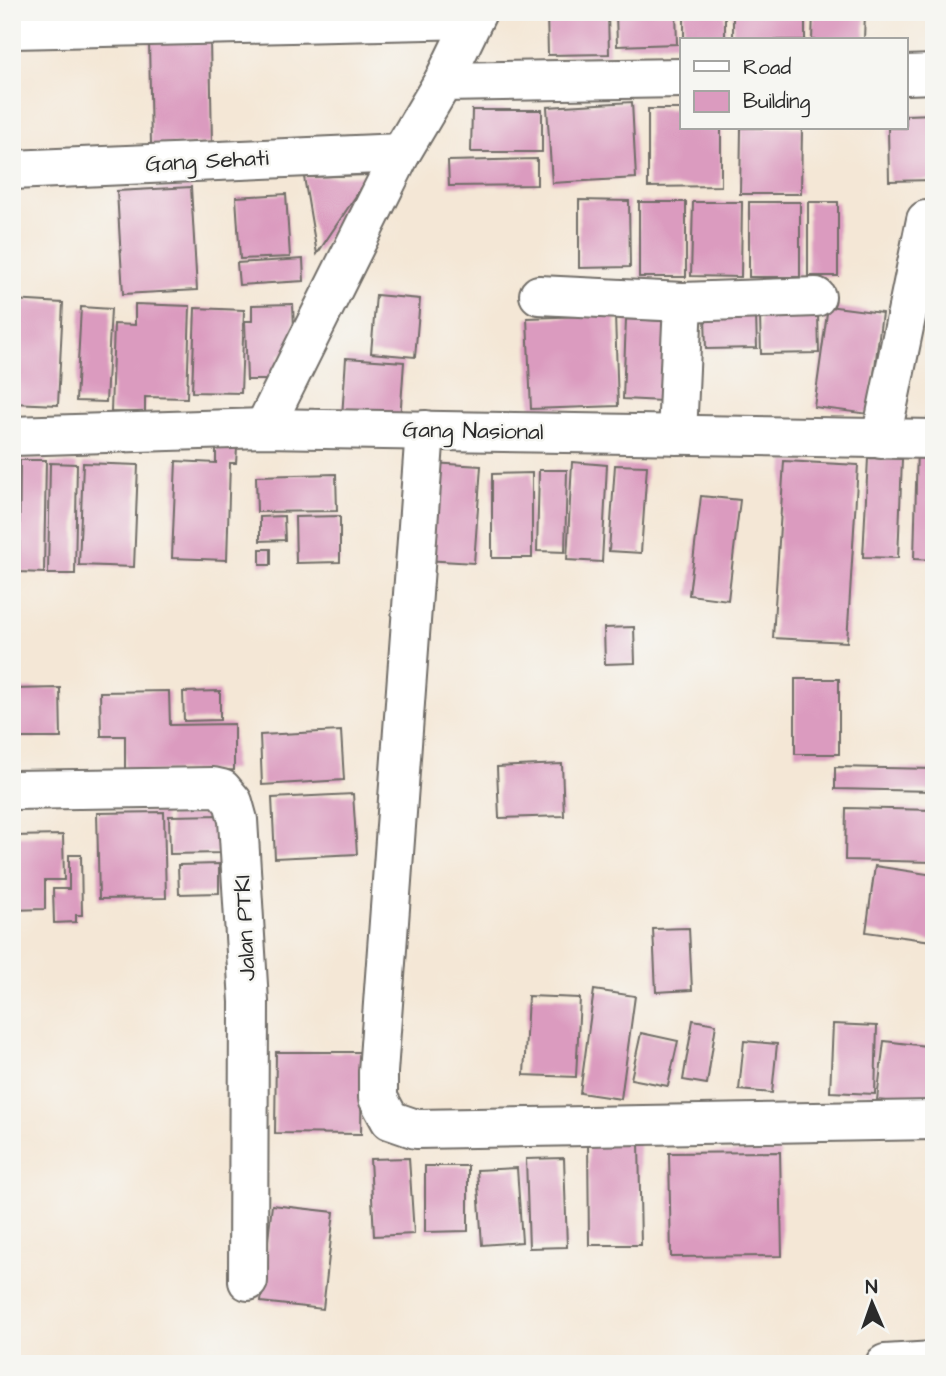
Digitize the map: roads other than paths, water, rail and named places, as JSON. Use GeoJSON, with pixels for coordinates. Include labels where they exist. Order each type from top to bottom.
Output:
{"type":"FeatureCollection","features":[{"type":"Feature","properties":{"kind":"street"},"geometry":{"type":"LineString","coordinates":[[12,29],[475,16],[443,82],[401,153],[264,428]]}},
{"type":"Feature","properties":{"kind":"street"},"geometry":{"type":"LineString","coordinates":[[908,75],[934,74]]}},
{"type":"Feature","properties":{"kind":"street"},"geometry":{"type":"LineString","coordinates":[[443,82],[680,78]]}},
{"type":"Feature","properties":{"kind":"street","name":"Gang Sehati"},"geometry":{"type":"LineString","coordinates":[[12,170],[401,153]]}},
{"type":"Feature","properties":{"kind":"street"},"geometry":{"type":"LineString","coordinates":[[881,439],[926,220]]}},
{"type":"Feature","properties":{"kind":"street"},"geometry":{"type":"LineString","coordinates":[[540,295],[683,302],[816,297]]}},
{"type":"Feature","properties":{"kind":"street"},"geometry":{"type":"LineString","coordinates":[[677,435],[683,302]]}},
{"type":"Feature","properties":{"kind":"street","name":"Gang Nasional"},"geometry":{"type":"LineString","coordinates":[[12,436],[264,428],[934,439]]}},
{"type":"Feature","properties":{"kind":"street"},"geometry":{"type":"LineString","coordinates":[[425,430],[378,1072],[377,1098],[390,1120],[415,1129],[934,1120]]}},
{"type":"Feature","properties":{"kind":"street","name":"Jalan PTKI"},"geometry":{"type":"LineString","coordinates":[[12,790],[212,788],[222,789],[233,802],[238,820],[249,1002],[248,1281]]}},
{"type":"Feature","properties":{"kind":"street"},"geometry":{"type":"LineString","coordinates":[[885,1364],[934,1361]]}}]}
